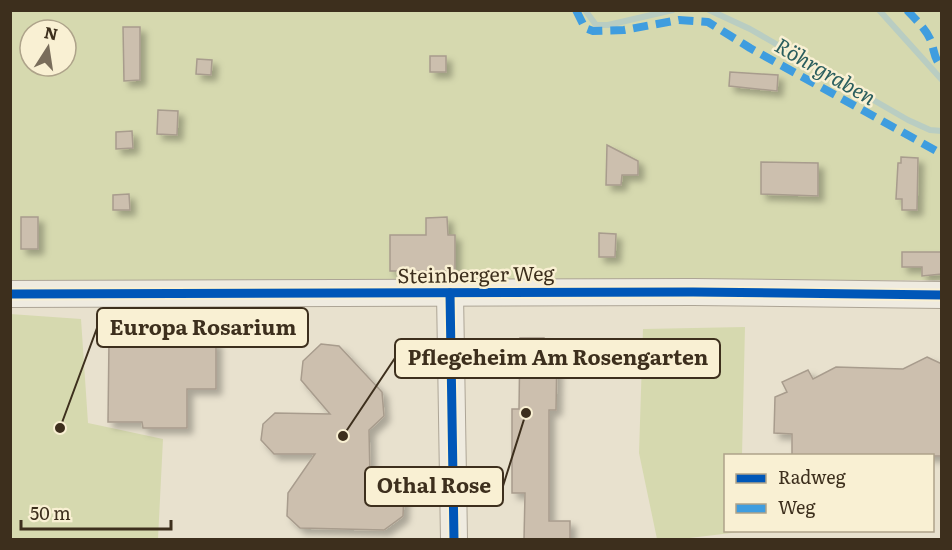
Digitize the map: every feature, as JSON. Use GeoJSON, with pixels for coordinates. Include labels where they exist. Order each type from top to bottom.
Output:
{"type":"FeatureCollection","features":[{"type":"Feature","properties":{"kind":"street","name":"Steinberger Weg"},"geometry":{"type":"LineString","coordinates":[[10,294],[759,292],[942,296]]}},
{"type":"Feature","properties":{"kind":"street"},"geometry":{"type":"LineString","coordinates":[[450,293],[454,540]]}},
{"type":"Feature","properties":{"kind":"green space"},"geometry":{"type":"Polygon","coordinates":[[[11,11],[941,11],[941,280],[75,284],[11,282],[11,11]]]}},
{"type":"Feature","properties":{"kind":"green space"},"geometry":{"type":"Polygon","coordinates":[[[10,314],[81,319],[88,423],[163,439],[158,539],[11,539],[10,314]]]}},
{"type":"Feature","properties":{"kind":"green space"},"geometry":{"type":"Polygon","coordinates":[[[745,327],[742,454],[724,454],[724,532],[740,532],[681,539],[657,539],[639,453],[643,329],[745,327]]]}},
{"type":"Feature","properties":{"kind":"building"},"geometry":{"type":"Polygon","coordinates":[[[123,27],[140,27],[140,80],[124,81],[123,27]]]}},
{"type":"Feature","properties":{"kind":"building"},"geometry":{"type":"Polygon","coordinates":[[[430,56],[446,56],[446,72],[430,72],[430,56]]]}},
{"type":"Feature","properties":{"kind":"building"},"geometry":{"type":"Polygon","coordinates":[[[197,59],[212,60],[211,75],[196,74],[197,59]]]}},
{"type":"Feature","properties":{"kind":"building"},"geometry":{"type":"Polygon","coordinates":[[[730,72],[778,75],[777,91],[729,86],[730,72]]]}},
{"type":"Feature","properties":{"kind":"building"},"geometry":{"type":"Polygon","coordinates":[[[158,110],[178,111],[177,135],[157,134],[158,110]]]}},
{"type":"Feature","properties":{"kind":"building"},"geometry":{"type":"Polygon","coordinates":[[[132,131],[133,148],[116,149],[116,132],[132,131]]]}},
{"type":"Feature","properties":{"kind":"building"},"geometry":{"type":"Polygon","coordinates":[[[607,145],[638,161],[638,175],[622,175],[621,185],[606,185],[607,145]]]}},
{"type":"Feature","properties":{"kind":"building"},"geometry":{"type":"Polygon","coordinates":[[[901,157],[918,158],[917,210],[902,210],[902,199],[896,199],[898,163],[901,163],[901,157]]]}},
{"type":"Feature","properties":{"kind":"building"},"geometry":{"type":"Polygon","coordinates":[[[761,162],[818,163],[818,196],[761,194],[761,162]]]}},
{"type":"Feature","properties":{"kind":"building"},"geometry":{"type":"Polygon","coordinates":[[[129,194],[130,210],[113,210],[113,195],[129,194]]]}},
{"type":"Feature","properties":{"kind":"building"},"geometry":{"type":"Polygon","coordinates":[[[21,217],[38,217],[38,249],[21,249],[21,217]]]}},
{"type":"Feature","properties":{"kind":"building"},"geometry":{"type":"Polygon","coordinates":[[[447,217],[448,235],[455,235],[455,271],[390,271],[390,235],[426,235],[426,218],[447,217]]]}},
{"type":"Feature","properties":{"kind":"building"},"geometry":{"type":"Polygon","coordinates":[[[599,233],[616,234],[615,257],[599,257],[599,233]]]}},
{"type":"Feature","properties":{"kind":"building"},"geometry":{"type":"Polygon","coordinates":[[[902,252],[942,252],[942,274],[922,276],[922,267],[902,267],[902,252]]]}},
{"type":"Feature","properties":{"kind":"building"},"geometry":{"type":"Polygon","coordinates":[[[520,338],[544,338],[544,349],[557,350],[556,410],[549,410],[549,521],[570,521],[570,540],[524,540],[525,493],[512,493],[512,409],[519,409],[520,338]]]}},
{"type":"Feature","properties":{"kind":"building"},"geometry":{"type":"Polygon","coordinates":[[[109,340],[216,341],[216,389],[187,389],[187,428],[143,428],[142,422],[108,422],[109,340]]]}},
{"type":"Feature","properties":{"kind":"building"},"geometry":{"type":"Polygon","coordinates":[[[321,344],[339,346],[382,392],[384,416],[369,430],[370,477],[389,477],[404,493],[403,516],[384,530],[300,528],[287,516],[288,493],[315,454],[274,454],[261,440],[263,424],[275,413],[330,414],[301,380],[303,361],[321,344]]]}},
{"type":"Feature","properties":{"kind":"building"},"geometry":{"type":"Polygon","coordinates":[[[927,357],[942,364],[942,456],[934,456],[934,454],[792,454],[792,434],[774,433],[775,397],[787,392],[782,382],[808,370],[813,379],[836,367],[903,369],[927,357]]]}},
{"type":"Feature","properties":{"kind":"waterway","name":"Röhrgraben"},"geometry":{"type":"LineString","coordinates":[[585,10],[596,25],[608,25],[673,10]]}},
{"type":"Feature","properties":{"kind":"waterway","name":"Röhrgraben"},"geometry":{"type":"LineString","coordinates":[[709,10],[750,29],[908,120],[930,130],[942,131]]}},
{"type":"Feature","properties":{"kind":"waterway","name":"Röhrgraben"},"geometry":{"type":"LineString","coordinates":[[879,10],[942,80]]}},
{"type":"Feature","properties":{"kind":"marked path"},"geometry":{"type":"LineString","coordinates":[[576,10],[585,28],[593,31],[624,30],[679,20],[708,22],[750,48],[942,154]]}},
{"type":"Feature","properties":{"kind":"marked path"},"geometry":{"type":"LineString","coordinates":[[907,10],[929,37],[942,68]]}},
{"type":"Feature","properties":{"kind":"cycle path"},"geometry":{"type":"LineString","coordinates":[[10,294],[693,292],[942,295]]}},
{"type":"Feature","properties":{"kind":"cycle path"},"geometry":{"type":"LineString","coordinates":[[450,293],[454,540]]}},
{"type":"Feature","properties":{"kind":"place","name":"Othal Rose"},"geometry":{"type":"Point","coordinates":[526,413]}},
{"type":"Feature","properties":{"kind":"place","name":"Europa Rosarium"},"geometry":{"type":"Point","coordinates":[60,428]}},
{"type":"Feature","properties":{"kind":"place","name":"Pflegeheim Am Rosengarten"},"geometry":{"type":"Point","coordinates":[343,436]}}]}
